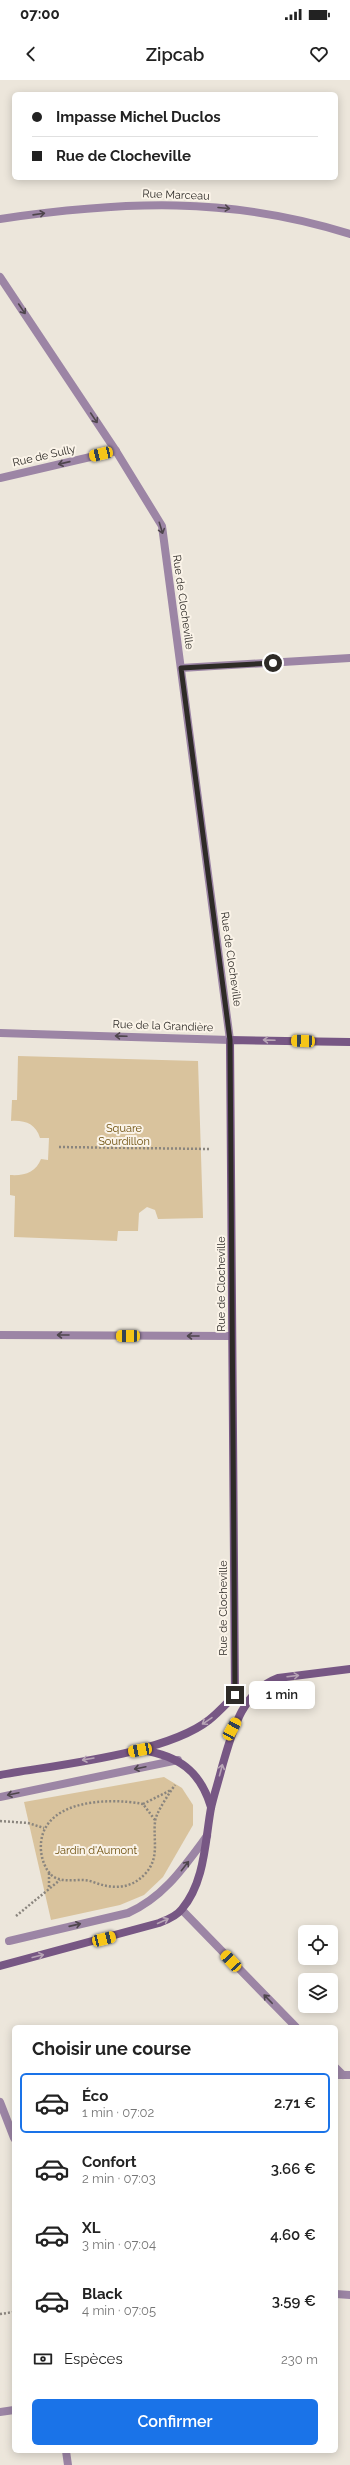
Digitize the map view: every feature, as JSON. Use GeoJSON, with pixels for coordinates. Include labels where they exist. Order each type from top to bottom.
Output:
{"type":"FeatureCollection","features":[{"type":"Feature","properties":{"kind":"main road","name":"Rue de la Grandière"},"geometry":{"type":"LineString","coordinates":[[230,1040],[350,1042]]}},
{"type":"Feature","properties":{"kind":"main road","name":"Rue de Clocheville"},"geometry":{"type":"LineString","coordinates":[[230,1040],[235,1695]]}},
{"type":"Feature","properties":{"kind":"main road"},"geometry":{"type":"LineString","coordinates":[[0,1966],[159,1923],[182,1910],[191,1897],[198,1879],[211,1808],[232,1729],[248,1700],[268,1682],[278,1678],[350,1669]]}},
{"type":"Feature","properties":{"kind":"main road"},"geometry":{"type":"LineString","coordinates":[[0,1775],[140,1750],[177,1737],[208,1721],[235,1695],[248,1700]]}},
{"type":"Feature","properties":{"kind":"main road"},"geometry":{"type":"LineString","coordinates":[[140,1750],[160,1753],[178,1760],[201,1782],[211,1808]]}},
{"type":"Feature","properties":{"kind":"street","name":"Rue Marceau"},"geometry":{"type":"LineString","coordinates":[[0,219],[74,209],[167,205],[252,211],[296,217],[350,234]]}},
{"type":"Feature","properties":{"kind":"street","name":"Rue de Clocheville"},"geometry":{"type":"LineString","coordinates":[[0,277],[116,451],[162,526],[230,1040]]}},
{"type":"Feature","properties":{"kind":"street","name":"Rue de Sully"},"geometry":{"type":"LineString","coordinates":[[0,478],[116,451]]}},
{"type":"Feature","properties":{"kind":"street"},"geometry":{"type":"LineString","coordinates":[[181,668],[350,658]]}},
{"type":"Feature","properties":{"kind":"street","name":"Rue de la Grandière"},"geometry":{"type":"LineString","coordinates":[[0,1033],[230,1040]]}},
{"type":"Feature","properties":{"kind":"street"},"geometry":{"type":"LineString","coordinates":[[0,1335],[232,1336]]}},
{"type":"Feature","properties":{"kind":"street"},"geometry":{"type":"LineString","coordinates":[[0,1797],[178,1760]]}},
{"type":"Feature","properties":{"kind":"street"},"geometry":{"type":"LineString","coordinates":[[10,1941],[128,1913],[142,1906],[172,1881],[207,1836]]}},
{"type":"Feature","properties":{"kind":"street"},"geometry":{"type":"LineString","coordinates":[[182,1910],[294,2025]]}},
{"type":"Feature","properties":{"kind":"street"},"geometry":{"type":"LineString","coordinates":[[0,2102],[10,2114],[12,2126]]}},
{"type":"Feature","properties":{"kind":"street"},"geometry":{"type":"LineString","coordinates":[[338,2294],[350,2295]]}},
{"type":"Feature","properties":{"kind":"street"},"geometry":{"type":"LineString","coordinates":[[0,2412],[12,2410]]}},
{"type":"Feature","properties":{"kind":"street"},"geometry":{"type":"LineString","coordinates":[[66,2453],[68,2465]]}},
{"type":"Feature","properties":{"kind":"path"},"geometry":{"type":"LineString","coordinates":[[59,1146],[231,1148]]}},
{"type":"Feature","properties":{"kind":"path"},"geometry":{"type":"LineString","coordinates":[[154,1820],[178,1781]]}},
{"type":"Feature","properties":{"kind":"path"},"geometry":{"type":"LineString","coordinates":[[49,1888],[48,1873],[41,1856],[40,1840],[44,1828],[64,1811],[77,1806],[115,1801],[143,1804],[172,1790]]}},
{"type":"Feature","properties":{"kind":"path"},"geometry":{"type":"LineString","coordinates":[[48,1873],[60,1880],[91,1881],[105,1887],[135,1882],[146,1873],[153,1862],[156,1850],[154,1820],[143,1804]]}},
{"type":"Feature","properties":{"kind":"path"},"geometry":{"type":"LineString","coordinates":[[0,1821],[28,1824],[44,1828]]}},
{"type":"Feature","properties":{"kind":"path"},"geometry":{"type":"LineString","coordinates":[[14,1918],[60,1880]]}},
{"type":"Feature","properties":{"kind":"path"},"geometry":{"type":"LineString","coordinates":[[0,2314],[12,2312]]}},
{"type":"Feature","properties":{"kind":"green space","name":"Square Sourdillon"},"geometry":{"type":"Polygon","coordinates":[[[18,1056],[198,1061],[203,1218],[158,1219],[155,1210],[147,1207],[139,1213],[138,1231],[118,1231],[117,1241],[14,1237],[15,1196],[10,1195],[10,1175],[25,1174],[33,1170],[41,1159],[48,1160],[49,1138],[40,1138],[36,1129],[25,1122],[11,1121],[12,1100],[17,1100],[18,1056]]]}},
{"type":"Feature","properties":{"kind":"green space","name":"Jardin d'Aumont"},"geometry":{"type":"Polygon","coordinates":[[[164,1777],[182,1788],[193,1805],[193,1825],[163,1877],[144,1895],[120,1905],[51,1920],[24,1802],[164,1777]]]}},
{"type":"Feature","properties":{"kind":"route"},"geometry":{"type":"LineString","coordinates":[[235,1695],[230,1040],[228,1014],[181,668],[273,663]]}}]}
